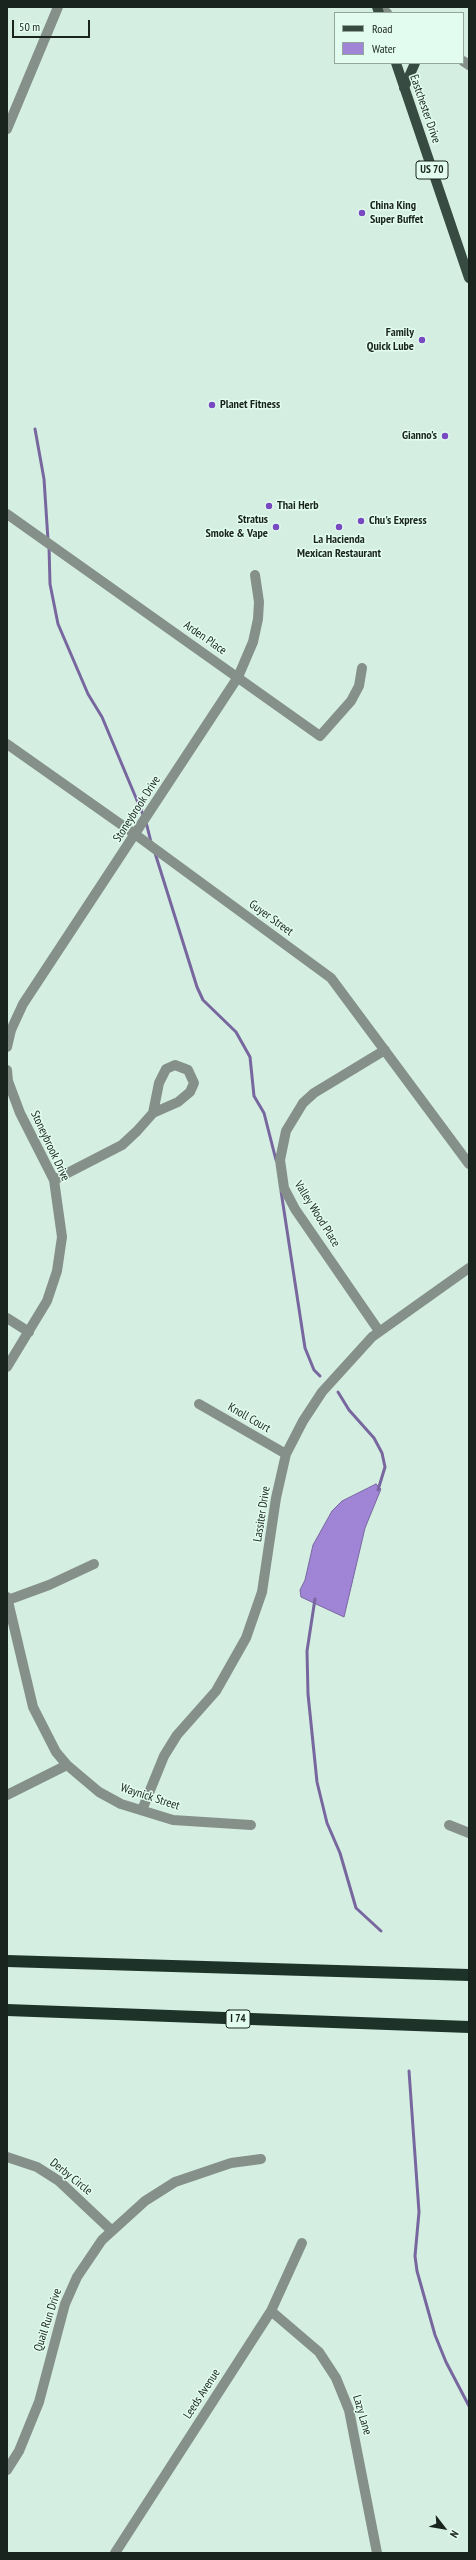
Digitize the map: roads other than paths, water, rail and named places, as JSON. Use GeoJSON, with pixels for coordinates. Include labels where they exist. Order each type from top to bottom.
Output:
{"type":"FeatureCollection","features":[{"type":"Feature","properties":{"kind":"highway"},"geometry":{"type":"LineString","coordinates":[[7,1961],[469,1974]]}},
{"type":"Feature","properties":{"kind":"highway","name":"I 74"},"geometry":{"type":"LineString","coordinates":[[7,2010],[469,2027]]}},
{"type":"Feature","properties":{"kind":"main road","name":"Eastchester Drive"},"geometry":{"type":"LineString","coordinates":[[396,64],[469,278]]}},
{"type":"Feature","properties":{"kind":"main road"},"geometry":{"type":"LineString","coordinates":[[404,88],[415,64]]}},
{"type":"Feature","properties":{"kind":"street"},"geometry":{"type":"LineString","coordinates":[[7,129],[58,7]]}},
{"type":"Feature","properties":{"kind":"street","name":"Arden Place"},"geometry":{"type":"LineString","coordinates":[[7,514],[238,677],[307,729],[320,736],[351,701],[359,686],[362,668]]}},
{"type":"Feature","properties":{"kind":"street","name":"Stoneybrook Drive"},"geometry":{"type":"LineString","coordinates":[[7,1047],[11,1030],[23,1004],[238,677],[253,642],[258,619],[259,602],[255,575]]}},
{"type":"Feature","properties":{"kind":"street","name":"Guyer Street"},"geometry":{"type":"LineString","coordinates":[[7,744],[136,834],[331,978],[469,1164]]}},
{"type":"Feature","properties":{"kind":"street","name":"Valley Wood Place"},"geometry":{"type":"LineString","coordinates":[[379,1332],[295,1209],[284,1188],[280,1160],[286,1131],[303,1103],[314,1093],[385,1050]]}},
{"type":"Feature","properties":{"kind":"street"},"geometry":{"type":"LineString","coordinates":[[54,1180],[122,1145],[137,1131],[152,1113],[159,1083],[166,1069],[175,1065],[188,1070],[194,1083],[190,1092],[178,1102],[152,1113]]}},
{"type":"Feature","properties":{"kind":"street","name":"Stoneybrook Drive"},"geometry":{"type":"LineString","coordinates":[[7,1070],[8,1081],[20,1113],[54,1180],[62,1237],[57,1271],[47,1301],[7,1367]]}},
{"type":"Feature","properties":{"kind":"street","name":"Lassiter Drive"},"geometry":{"type":"LineString","coordinates":[[142,1810],[164,1756],[177,1735],[216,1690],[246,1638],[262,1592],[276,1498],[286,1454],[302,1421],[322,1392],[344,1365],[379,1332],[469,1268]]}},
{"type":"Feature","properties":{"kind":"street"},"geometry":{"type":"LineString","coordinates":[[7,1318],[29,1332]]}},
{"type":"Feature","properties":{"kind":"street","name":"Knoll Court"},"geometry":{"type":"LineString","coordinates":[[199,1404],[286,1454]]}},
{"type":"Feature","properties":{"kind":"street"},"geometry":{"type":"LineString","coordinates":[[8,1598],[49,1585],[94,1564]]}},
{"type":"Feature","properties":{"kind":"street","name":"Waynick Street"},"geometry":{"type":"LineString","coordinates":[[8,1598],[33,1707],[56,1752],[67,1765],[99,1792],[121,1804],[173,1820],[251,1825]]}},
{"type":"Feature","properties":{"kind":"street"},"geometry":{"type":"LineString","coordinates":[[7,1796],[67,1765]]}},
{"type":"Feature","properties":{"kind":"street"},"geometry":{"type":"LineString","coordinates":[[449,1825],[469,1833]]}},
{"type":"Feature","properties":{"kind":"street","name":"Derby Circle"},"geometry":{"type":"LineString","coordinates":[[7,2157],[37,2167],[59,2181],[111,2230]]}},
{"type":"Feature","properties":{"kind":"street","name":"Quail Run Drive"},"geometry":{"type":"LineString","coordinates":[[7,2470],[22,2444],[39,2402],[65,2304],[77,2277],[111,2230],[145,2201],[175,2182],[231,2163],[261,2159]]}},
{"type":"Feature","properties":{"kind":"street","name":"Leeds Avenue"},"geometry":{"type":"LineString","coordinates":[[115,2553],[271,2311],[302,2243]]}},
{"type":"Feature","properties":{"kind":"street","name":"Lazy Lane"},"geometry":{"type":"LineString","coordinates":[[271,2311],[319,2352],[336,2378],[349,2410],[377,2553]]}},
{"type":"Feature","properties":{"kind":"water"},"geometry":{"type":"Polygon","coordinates":[[[376,1484],[381,1489],[365,1528],[344,1617],[301,1597],[300,1590],[305,1580],[313,1545],[332,1511],[342,1501],[376,1484]]]}},
{"type":"Feature","properties":{"kind":"waterway"},"geometry":{"type":"LineString","coordinates":[[35,429],[44,479],[48,540]]}},
{"type":"Feature","properties":{"kind":"waterway"},"geometry":{"type":"LineString","coordinates":[[49,546],[50,584],[58,624],[88,694],[102,717],[144,817]]}},
{"type":"Feature","properties":{"kind":"waterway"},"geometry":{"type":"LineString","coordinates":[[146,822],[151,842]]}},
{"type":"Feature","properties":{"kind":"waterway"},"geometry":{"type":"LineString","coordinates":[[155,853],[197,987],[203,1000],[236,1032],[250,1057],[254,1096],[264,1113],[276,1160]]}},
{"type":"Feature","properties":{"kind":"waterway"},"geometry":{"type":"LineString","coordinates":[[281,1191],[305,1348],[314,1370],[320,1376]]}},
{"type":"Feature","properties":{"kind":"waterway"},"geometry":{"type":"LineString","coordinates":[[338,1392],[349,1410],[374,1438],[382,1453],[385,1467],[378,1490]]}},
{"type":"Feature","properties":{"kind":"waterway"},"geometry":{"type":"LineString","coordinates":[[315,1599],[307,1651],[308,1694],[317,1782],[327,1823],[340,1853],[356,1908],[381,1931]]}},
{"type":"Feature","properties":{"kind":"waterway"},"geometry":{"type":"LineString","coordinates":[[409,2071],[419,2212],[415,2256],[417,2271],[435,2335],[446,2362],[469,2406]]}},
{"type":"Feature","properties":{"kind":"place","name":"China King Super Buffet"},"geometry":{"type":"Point","coordinates":[362,213]}},
{"type":"Feature","properties":{"kind":"place","name":"Family Quick Lube"},"geometry":{"type":"Point","coordinates":[422,340]}},
{"type":"Feature","properties":{"kind":"place","name":"Planet Fitness"},"geometry":{"type":"Point","coordinates":[212,405]}},
{"type":"Feature","properties":{"kind":"place","name":"Gianno's"},"geometry":{"type":"Point","coordinates":[445,436]}},
{"type":"Feature","properties":{"kind":"place","name":"Thai Herb"},"geometry":{"type":"Point","coordinates":[269,506]}},
{"type":"Feature","properties":{"kind":"place","name":"Chu's Express"},"geometry":{"type":"Point","coordinates":[361,521]}},
{"type":"Feature","properties":{"kind":"place","name":"Stratus Smoke & Vape"},"geometry":{"type":"Point","coordinates":[276,527]}},
{"type":"Feature","properties":{"kind":"place","name":"La Hacienda Mexican Restaurant"},"geometry":{"type":"Point","coordinates":[339,527]}}]}
